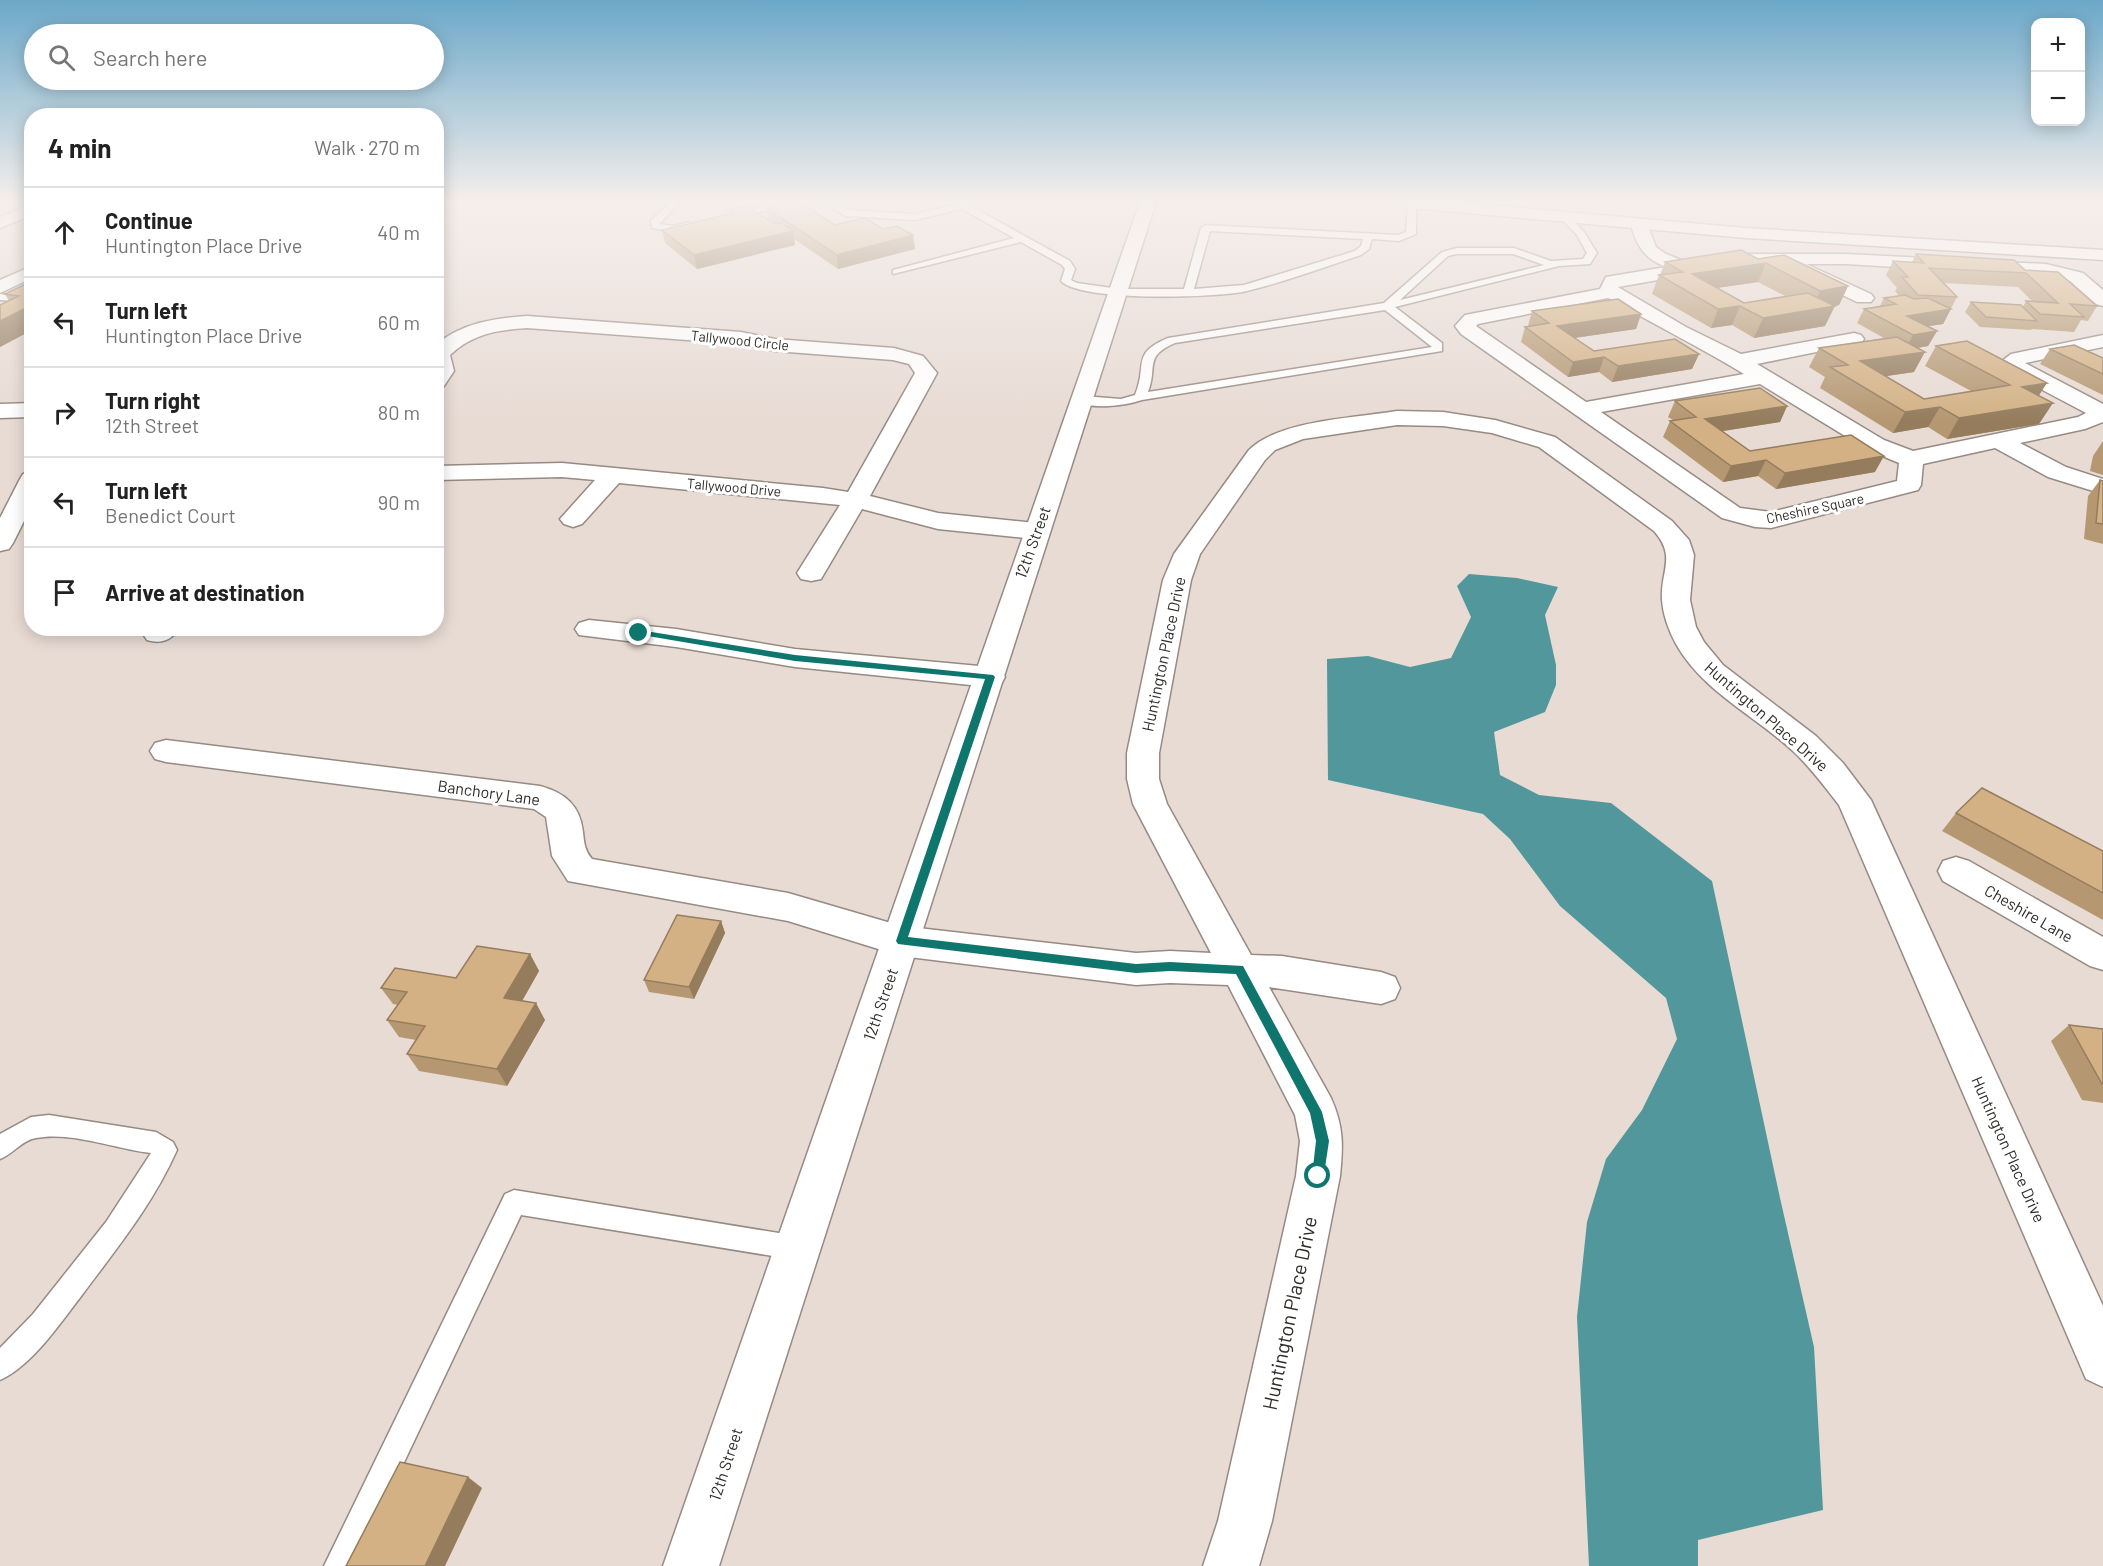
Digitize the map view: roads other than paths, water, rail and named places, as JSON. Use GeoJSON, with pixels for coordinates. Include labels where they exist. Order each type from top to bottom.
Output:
{"type":"FeatureCollection","features":[{"type":"Feature","properties":{"kind":"street"},"geometry":{"type":"LineString","coordinates":[[0,287],[24,275]]}},
{"type":"Feature","properties":{"kind":"street","name":"12th Street"},"geometry":{"type":"LineString","coordinates":[[691,1566],[990,677],[1016,588],[1124,275]]}},
{"type":"Feature","properties":{"kind":"street","name":"Cheshire Square"},"geometry":{"type":"LineString","coordinates":[[1646,275],[1613,281],[1609,287],[1611,292],[1472,319],[1465,326],[1731,513],[1771,520],[1909,485],[1911,459]]}},
{"type":"Feature","properties":{"kind":"street","name":"Cheshire Square"},"geometry":{"type":"LineString","coordinates":[[1816,275],[1864,298]]}},
{"type":"Feature","properties":{"kind":"street","name":"Cheshire Square"},"geometry":{"type":"LineString","coordinates":[[2069,275],[2076,277],[2103,300]]}},
{"type":"Feature","properties":{"kind":"street"},"geometry":{"type":"LineString","coordinates":[[1611,292],[1679,331],[1704,341],[1876,445],[1911,459],[2085,422],[2098,416],[2097,410],[2082,400],[2020,370],[2012,362],[2018,358],[2103,341]]}},
{"type":"Feature","properties":{"kind":"street","name":"Tallywood Circle"},"geometry":{"type":"LineString","coordinates":[[444,348],[468,332],[508,323],[527,322],[741,338],[776,345],[908,357],[923,367],[926,373],[855,501]]}},
{"type":"Feature","properties":{"kind":"street"},"geometry":{"type":"LineString","coordinates":[[1738,361],[1854,339]]}},
{"type":"Feature","properties":{"kind":"street"},"geometry":{"type":"LineString","coordinates":[[1582,409],[1762,376]]}},
{"type":"Feature","properties":{"kind":"street"},"geometry":{"type":"LineString","coordinates":[[0,411],[24,410]]}},
{"type":"Feature","properties":{"kind":"street","name":"Huntington Place Drive"},"geometry":{"type":"LineString","coordinates":[[1231,1566],[1250,1498],[1318,1176],[1322,1141],[1316,1112],[1150,804],[1143,779],[1143,753],[1177,580],[1187,554],[1257,455],[1267,445],[1282,438],[1375,421],[1417,417],[1495,427],[1547,442],[1663,526],[1676,540],[1681,555],[1676,600],[1682,627],[1691,645],[1712,672],[1804,744],[1831,771],[1854,800],[2103,1362]]}},
{"type":"Feature","properties":{"kind":"street"},"geometry":{"type":"LineString","coordinates":[[2000,441],[2056,472],[2103,487]]}},
{"type":"Feature","properties":{"kind":"street","name":"Tallywood Drive"},"geometry":{"type":"LineString","coordinates":[[444,473],[562,470],[823,495],[938,521],[1036,531]]}},
{"type":"Feature","properties":{"kind":"street"},"geometry":{"type":"LineString","coordinates":[[573,519],[613,475]]}},
{"type":"Feature","properties":{"kind":"street"},"geometry":{"type":"LineString","coordinates":[[0,544],[24,495]]}},
{"type":"Feature","properties":{"kind":"street"},"geometry":{"type":"LineString","coordinates":[[812,573],[855,501]]}},
{"type":"Feature","properties":{"kind":"street"},"geometry":{"type":"LineString","coordinates":[[0,544],[24,540]]}},
{"type":"Feature","properties":{"kind":"street"},"geometry":{"type":"LineString","coordinates":[[589,629],[676,638],[795,658],[990,677]]}},
{"type":"Feature","properties":{"kind":"street","name":"Banchory Lane"},"geometry":{"type":"LineString","coordinates":[[166,751],[540,798],[556,803],[563,813],[571,857],[582,871],[788,907],[902,941]]}},
{"type":"Feature","properties":{"kind":"street","name":"Cheshire Lane"},"geometry":{"type":"LineString","coordinates":[[1956,872],[2103,955]]}},
{"type":"Feature","properties":{"kind":"street"},"geometry":{"type":"LineString","coordinates":[[902,941],[1136,969],[1170,966],[1282,972],[1381,988]]}},
{"type":"Feature","properties":{"kind":"lane"},"geometry":{"type":"LineString","coordinates":[[1068,275],[1066,281],[1074,286],[1119,292],[1188,293],[1245,288],[1287,275]]}},
{"type":"Feature","properties":{"kind":"lane"},"geometry":{"type":"LineString","coordinates":[[1188,293],[1193,275]]}},
{"type":"Feature","properties":{"kind":"lane"},"geometry":{"type":"LineString","coordinates":[[1387,306],[1421,275]]}},
{"type":"Feature","properties":{"kind":"lane"},"geometry":{"type":"LineString","coordinates":[[1140,398],[1149,352],[1156,345],[1164,342],[1387,306],[1516,275]]}},
{"type":"Feature","properties":{"kind":"lane"},"geometry":{"type":"LineString","coordinates":[[0,297],[24,299]]}},
{"type":"Feature","properties":{"kind":"lane"},"geometry":{"type":"LineString","coordinates":[[0,315],[24,303]]}},
{"type":"Feature","properties":{"kind":"lane"},"geometry":{"type":"LineString","coordinates":[[1083,400],[1122,403],[1140,398],[1438,349],[1438,345],[1428,336],[1387,306]]}},
{"type":"Feature","properties":{"kind":"lane"},"geometry":{"type":"LineString","coordinates":[[0,1148],[34,1127],[54,1126],[156,1143],[165,1150],[157,1168],[117,1229],[53,1311],[0,1366]]}},
{"type":"Feature","properties":{"kind":"lane"},"geometry":{"type":"LineString","coordinates":[[339,1566],[514,1202],[797,1248]]}},
{"type":"Feature","properties":{"kind":"water"},"geometry":{"type":"Polygon","coordinates":[[[1469,574],[1517,578],[1558,587],[1545,615],[1556,665],[1556,685],[1545,712],[1494,732],[1500,775],[1539,795],[1611,803],[1712,881],[1814,1347],[1823,1510],[1698,1540],[1698,1566],[1589,1566],[1577,1317],[1587,1222],[1606,1159],[1642,1110],[1677,1039],[1666,998],[1560,906],[1510,839],[1483,814],[1328,780],[1327,659],[1368,656],[1410,667],[1451,658],[1471,617],[1457,586],[1469,574]]]}}]}
